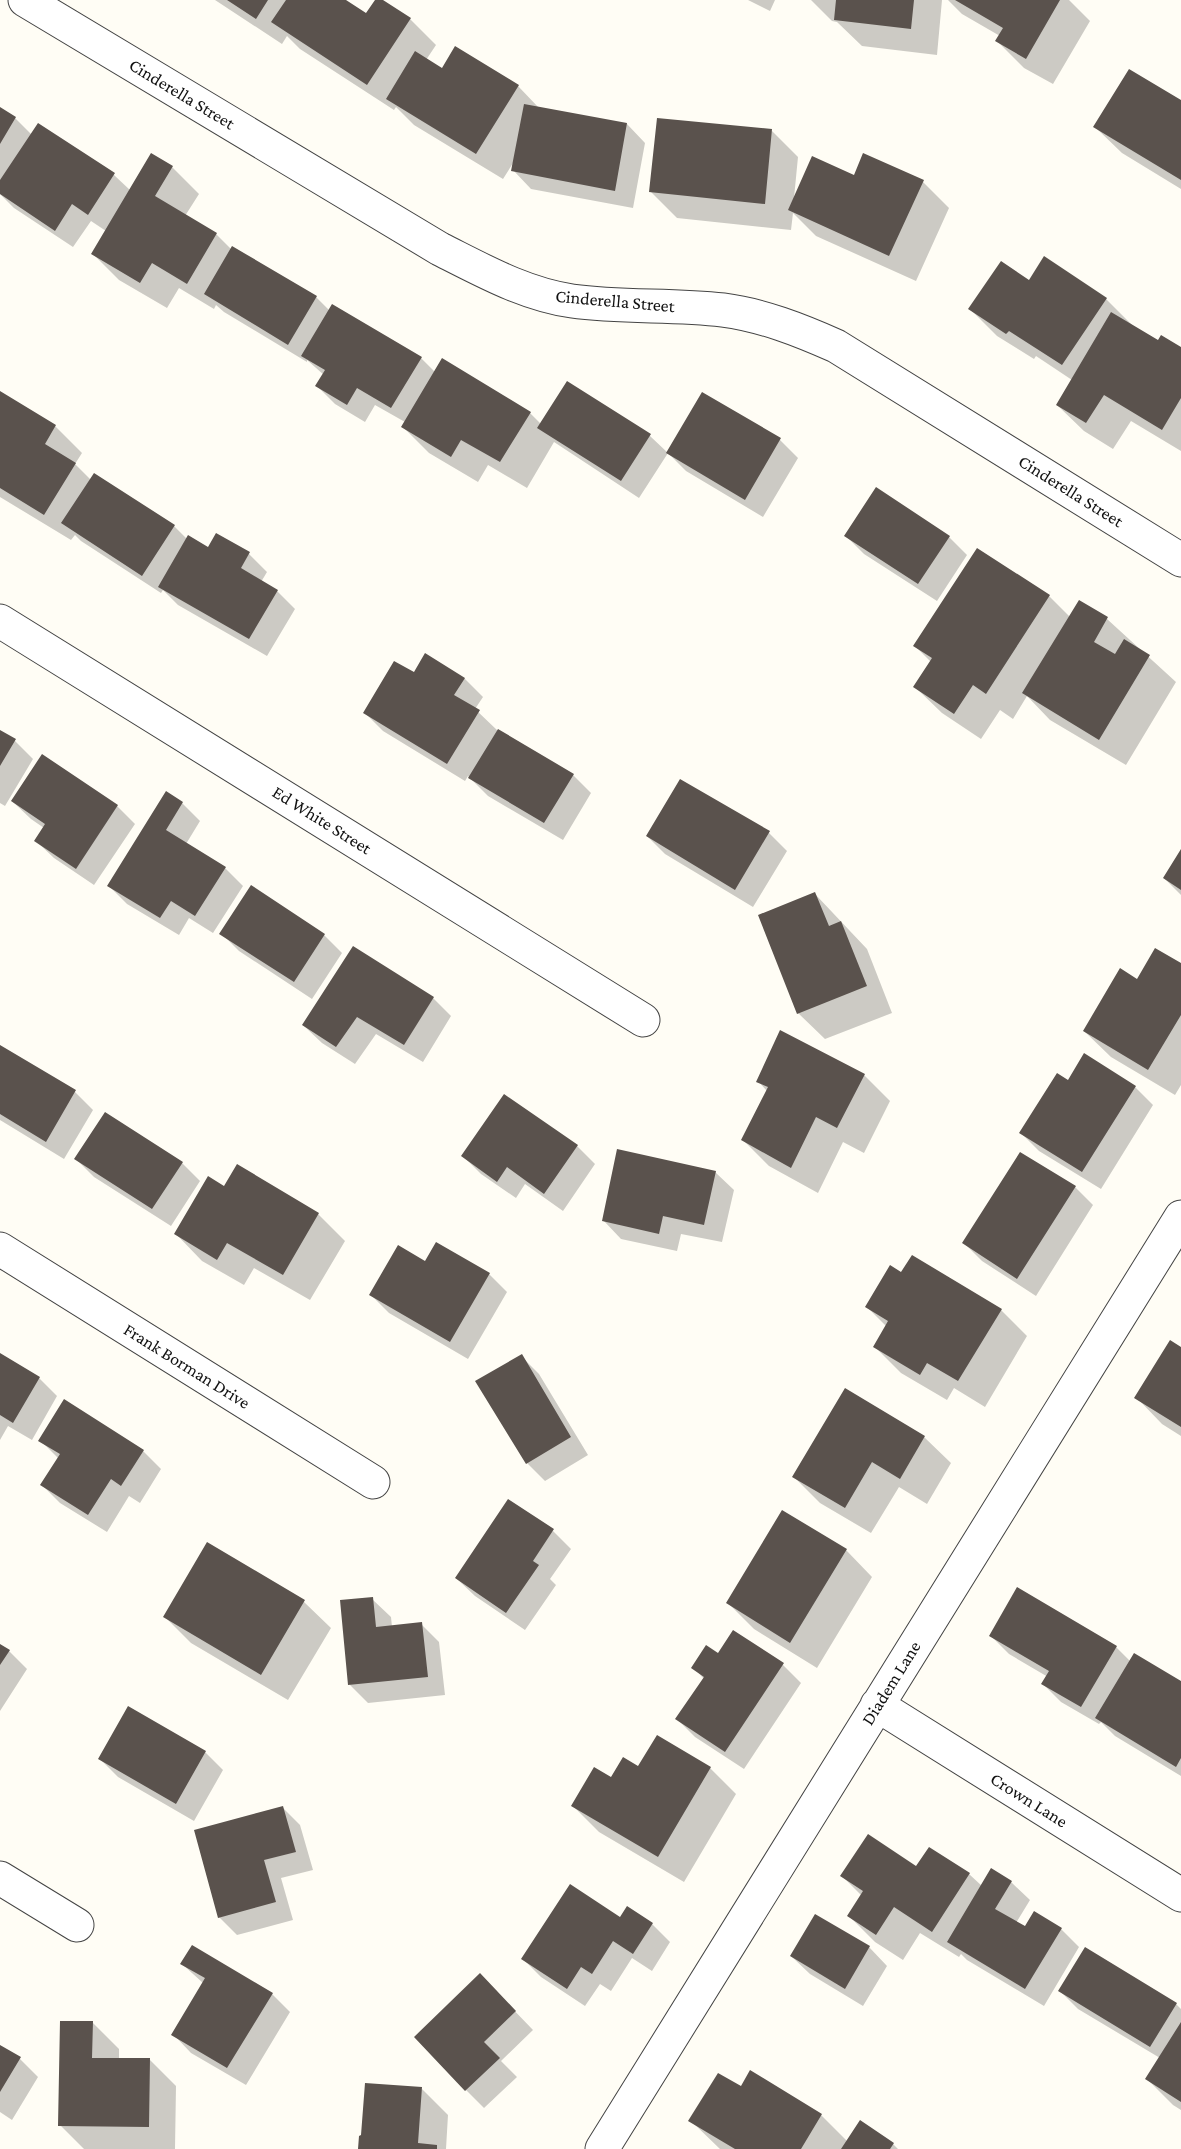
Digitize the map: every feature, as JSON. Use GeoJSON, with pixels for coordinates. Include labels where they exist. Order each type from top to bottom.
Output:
{"type":"FeatureCollection","features":[{"type":"Feature","properties":{"kind":"street","name":"Cinderella Street"},"geometry":{"type":"LineString","coordinates":[[26,0],[440,249],[498,279],[534,292],[571,301],[724,310],[762,318],[800,330],[836,346],[1181,560]]}},
{"type":"Feature","properties":{"kind":"street","name":"Ed White Street"},"geometry":{"type":"LineString","coordinates":[[0,621],[644,1020]]}},
{"type":"Feature","properties":{"kind":"street","name":"Diadem Lane"},"geometry":{"type":"LineString","coordinates":[[602,2149],[1180,1222]]}},
{"type":"Feature","properties":{"kind":"street","name":"Frank Borman Drive"},"geometry":{"type":"LineString","coordinates":[[0,1249],[373,1482]]}},
{"type":"Feature","properties":{"kind":"street","name":"Crown Lane"},"geometry":{"type":"LineString","coordinates":[[877,1706],[1181,1895]]}},
{"type":"Feature","properties":{"kind":"street"},"geometry":{"type":"LineString","coordinates":[[0,1878],[77,1925]]}},
{"type":"Feature","properties":{"kind":"building"},"geometry":{"type":"Polygon","coordinates":[[[227,0],[268,0],[256,19],[227,0]]]}},
{"type":"Feature","properties":{"kind":"building"},"geometry":{"type":"Polygon","coordinates":[[[286,0],[346,0],[366,13],[375,0],[383,0],[411,18],[367,85],[271,22],[286,0]]]}},
{"type":"Feature","properties":{"kind":"building"},"geometry":{"type":"Polygon","coordinates":[[[836,0],[914,0],[911,29],[834,20],[836,0]]]}},
{"type":"Feature","properties":{"kind":"building"},"geometry":{"type":"Polygon","coordinates":[[[955,0],[1060,0],[1026,59],[995,41],[1003,28],[955,0]]]}},
{"type":"Feature","properties":{"kind":"building"},"geometry":{"type":"Polygon","coordinates":[[[455,46],[519,85],[476,154],[386,99],[415,51],[442,68],[455,46]]]}},
{"type":"Feature","properties":{"kind":"building"},"geometry":{"type":"Polygon","coordinates":[[[1129,69],[1181,100],[1181,180],[1093,127],[1129,69]]]}},
{"type":"Feature","properties":{"kind":"building"},"geometry":{"type":"Polygon","coordinates":[[[524,104],[627,123],[615,191],[511,171],[524,104]]]}},
{"type":"Feature","properties":{"kind":"building"},"geometry":{"type":"Polygon","coordinates":[[[0,107],[16,117],[0,144],[0,107]]]}},
{"type":"Feature","properties":{"kind":"building"},"geometry":{"type":"Polygon","coordinates":[[[657,118],[772,129],[765,204],[649,192],[657,118]]]}},
{"type":"Feature","properties":{"kind":"building"},"geometry":{"type":"Polygon","coordinates":[[[38,123],[115,173],[88,215],[72,204],[55,231],[0,194],[0,180],[38,123]]]}},
{"type":"Feature","properties":{"kind":"building"},"geometry":{"type":"Polygon","coordinates":[[[151,153],[173,166],[155,196],[217,233],[187,284],[152,263],[140,283],[91,254],[151,153]]]}},
{"type":"Feature","properties":{"kind":"building"},"geometry":{"type":"Polygon","coordinates":[[[863,153],[924,180],[889,256],[788,210],[812,156],[854,175],[863,153]]]}},
{"type":"Feature","properties":{"kind":"building"},"geometry":{"type":"Polygon","coordinates":[[[232,246],[317,296],[288,345],[204,294],[232,246]]]}},
{"type":"Feature","properties":{"kind":"building"},"geometry":{"type":"Polygon","coordinates":[[[1044,256],[1107,298],[1062,365],[1009,331],[1006,334],[968,309],[1001,261],[1029,280],[1044,256]]]}},
{"type":"Feature","properties":{"kind":"building"},"geometry":{"type":"Polygon","coordinates":[[[332,304],[422,357],[391,408],[357,388],[347,405],[315,386],[325,370],[301,356],[332,304]]]}},
{"type":"Feature","properties":{"kind":"building"},"geometry":{"type":"Polygon","coordinates":[[[1111,312],[1158,340],[1161,335],[1181,347],[1181,398],[1162,430],[1104,395],[1086,423],[1056,405],[1111,312]]]}},
{"type":"Feature","properties":{"kind":"building"},"geometry":{"type":"Polygon","coordinates":[[[442,358],[531,412],[500,462],[461,440],[451,457],[401,427],[442,358]]]}},
{"type":"Feature","properties":{"kind":"building"},"geometry":{"type":"Polygon","coordinates":[[[567,381],[651,434],[621,481],[537,428],[567,381]]]}},
{"type":"Feature","properties":{"kind":"building"},"geometry":{"type":"Polygon","coordinates":[[[0,391],[56,425],[45,444],[76,463],[44,515],[0,488],[0,391]]]}},
{"type":"Feature","properties":{"kind":"building"},"geometry":{"type":"Polygon","coordinates":[[[702,392],[781,438],[745,500],[666,453],[702,392]]]}},
{"type":"Feature","properties":{"kind":"building"},"geometry":{"type":"Polygon","coordinates":[[[94,473],[175,525],[142,576],[61,523],[94,473]]]}},
{"type":"Feature","properties":{"kind":"building"},"geometry":{"type":"Polygon","coordinates":[[[876,487],[950,536],[918,584],[844,536],[876,487]]]}},
{"type":"Feature","properties":{"kind":"building"},"geometry":{"type":"Polygon","coordinates":[[[216,533],[250,552],[241,568],[278,590],[249,639],[158,587],[188,535],[208,547],[216,533]]]}},
{"type":"Feature","properties":{"kind":"building"},"geometry":{"type":"Polygon","coordinates":[[[977,548],[1050,595],[986,694],[973,685],[954,714],[913,687],[932,658],[913,646],[977,548]]]}},
{"type":"Feature","properties":{"kind":"building"},"geometry":{"type":"Polygon","coordinates":[[[1079,600],[1108,617],[1094,642],[1115,654],[1124,639],[1150,655],[1099,740],[1022,693],[1079,600]]]}},
{"type":"Feature","properties":{"kind":"building"},"geometry":{"type":"Polygon","coordinates":[[[425,653],[465,678],[454,695],[480,710],[447,764],[363,713],[394,661],[414,672],[425,653]]]}},
{"type":"Feature","properties":{"kind":"building"},"geometry":{"type":"Polygon","coordinates":[[[498,729],[574,774],[544,823],[468,778],[498,729]]]}},
{"type":"Feature","properties":{"kind":"building"},"geometry":{"type":"Polygon","coordinates":[[[0,730],[16,739],[0,766],[0,730]]]}},
{"type":"Feature","properties":{"kind":"building"},"geometry":{"type":"Polygon","coordinates":[[[42,754],[118,805],[76,869],[34,841],[45,824],[11,801],[42,754]]]}},
{"type":"Feature","properties":{"kind":"building"},"geometry":{"type":"Polygon","coordinates":[[[680,779],[770,831],[735,890],[646,836],[680,779]]]}},
{"type":"Feature","properties":{"kind":"building"},"geometry":{"type":"Polygon","coordinates":[[[166,791],[183,802],[166,830],[226,867],[195,916],[171,901],[160,918],[107,886],[166,791]]]}},
{"type":"Feature","properties":{"kind":"building"},"geometry":{"type":"Polygon","coordinates":[[[1181,849],[1181,890],[1163,878],[1181,849]]]}},
{"type":"Feature","properties":{"kind":"building"},"geometry":{"type":"Polygon","coordinates":[[[251,885],[325,934],[294,982],[219,934],[251,885]]]}},
{"type":"Feature","properties":{"kind":"building"},"geometry":{"type":"Polygon","coordinates":[[[815,892],[829,926],[841,921],[867,986],[797,1014],[758,915],[815,892]]]}},
{"type":"Feature","properties":{"kind":"building"},"geometry":{"type":"Polygon","coordinates":[[[353,946],[434,997],[404,1045],[357,1017],[336,1047],[302,1025],[353,946]]]}},
{"type":"Feature","properties":{"kind":"building"},"geometry":{"type":"Polygon","coordinates":[[[1155,948],[1181,963],[1181,1015],[1148,1070],[1083,1031],[1120,968],[1137,979],[1155,948]]]}},
{"type":"Feature","properties":{"kind":"building"},"geometry":{"type":"Polygon","coordinates":[[[780,1030],[865,1074],[837,1128],[816,1117],[791,1168],[741,1140],[768,1087],[756,1082],[780,1030]]]}},
{"type":"Feature","properties":{"kind":"building"},"geometry":{"type":"Polygon","coordinates":[[[0,1045],[76,1090],[46,1142],[0,1114],[0,1045]]]}},
{"type":"Feature","properties":{"kind":"building"},"geometry":{"type":"Polygon","coordinates":[[[1084,1053],[1136,1086],[1082,1172],[1019,1133],[1057,1073],[1068,1080],[1084,1053]]]}},
{"type":"Feature","properties":{"kind":"building"},"geometry":{"type":"Polygon","coordinates":[[[504,1094],[578,1145],[544,1194],[507,1167],[497,1182],[461,1156],[504,1094]]]}},
{"type":"Feature","properties":{"kind":"building"},"geometry":{"type":"Polygon","coordinates":[[[105,1112],[183,1162],[152,1209],[74,1159],[105,1112]]]}},
{"type":"Feature","properties":{"kind":"building"},"geometry":{"type":"Polygon","coordinates":[[[617,1149],[716,1171],[704,1225],[663,1216],[659,1234],[602,1221],[617,1149]]]}},
{"type":"Feature","properties":{"kind":"building"},"geometry":{"type":"Polygon","coordinates":[[[1020,1152],[1076,1186],[1017,1279],[962,1243],[1020,1152]]]}},
{"type":"Feature","properties":{"kind":"building"},"geometry":{"type":"Polygon","coordinates":[[[237,1164],[319,1213],[283,1275],[227,1243],[217,1260],[174,1234],[208,1176],[224,1186],[237,1164]]]}},
{"type":"Feature","properties":{"kind":"building"},"geometry":{"type":"Polygon","coordinates":[[[436,1242],[490,1273],[450,1342],[369,1295],[398,1245],[425,1261],[436,1242]]]}},
{"type":"Feature","properties":{"kind":"building"},"geometry":{"type":"Polygon","coordinates":[[[912,1255],[1002,1309],[958,1381],[927,1363],[920,1375],[873,1347],[888,1321],[865,1307],[890,1265],[901,1272],[912,1255]]]}},
{"type":"Feature","properties":{"kind":"building"},"geometry":{"type":"Polygon","coordinates":[[[1170,1340],[1181,1347],[1181,1427],[1134,1398],[1170,1340]]]}},
{"type":"Feature","properties":{"kind":"building"},"geometry":{"type":"Polygon","coordinates":[[[0,1353],[40,1377],[13,1423],[0,1415],[0,1353]]]}},
{"type":"Feature","properties":{"kind":"building"},"geometry":{"type":"Polygon","coordinates":[[[522,1354],[571,1437],[526,1464],[475,1381],[522,1354]]]}},
{"type":"Feature","properties":{"kind":"building"},"geometry":{"type":"Polygon","coordinates":[[[845,1388],[925,1436],[900,1479],[872,1462],[845,1508],[792,1477],[845,1388]]]}},
{"type":"Feature","properties":{"kind":"building"},"geometry":{"type":"Polygon","coordinates":[[[64,1399],[144,1450],[121,1486],[111,1479],[88,1515],[40,1485],[60,1454],[38,1441],[64,1399]]]}},
{"type":"Feature","properties":{"kind":"building"},"geometry":{"type":"Polygon","coordinates":[[[508,1499],[554,1529],[533,1561],[539,1565],[506,1613],[455,1578],[508,1499]]]}},
{"type":"Feature","properties":{"kind":"building"},"geometry":{"type":"Polygon","coordinates":[[[782,1510],[847,1549],[790,1643],[726,1603],[782,1510]]]}},
{"type":"Feature","properties":{"kind":"building"},"geometry":{"type":"Polygon","coordinates":[[[207,1542],[305,1600],[261,1675],[163,1617],[207,1542]]]}},
{"type":"Feature","properties":{"kind":"building"},"geometry":{"type":"Polygon","coordinates":[[[1017,1587],[1117,1646],[1081,1707],[1041,1684],[1049,1671],[989,1636],[1017,1587]]]}},
{"type":"Feature","properties":{"kind":"building"},"geometry":{"type":"Polygon","coordinates":[[[373,1597],[376,1627],[422,1622],[428,1677],[348,1685],[340,1600],[373,1597]]]}},
{"type":"Feature","properties":{"kind":"building"},"geometry":{"type":"Polygon","coordinates":[[[733,1630],[784,1663],[725,1752],[675,1719],[704,1677],[691,1668],[706,1645],[718,1653],[733,1630]]]}},
{"type":"Feature","properties":{"kind":"building"},"geometry":{"type":"Polygon","coordinates":[[[0,1644],[10,1650],[0,1665],[0,1644]]]}},
{"type":"Feature","properties":{"kind":"building"},"geometry":{"type":"Polygon","coordinates":[[[1134,1653],[1181,1681],[1181,1758],[1176,1767],[1095,1718],[1134,1653]]]}},
{"type":"Feature","properties":{"kind":"building"},"geometry":{"type":"Polygon","coordinates":[[[128,1706],[206,1751],[176,1804],[98,1759],[128,1706]]]}},
{"type":"Feature","properties":{"kind":"building"},"geometry":{"type":"Polygon","coordinates":[[[657,1735],[711,1767],[658,1857],[571,1806],[594,1767],[611,1777],[623,1757],[638,1766],[657,1735]]]}},
{"type":"Feature","properties":{"kind":"building"},"geometry":{"type":"Polygon","coordinates":[[[283,1806],[296,1852],[264,1860],[276,1902],[218,1918],[194,1830],[283,1806]]]}},
{"type":"Feature","properties":{"kind":"building"},"geometry":{"type":"Polygon","coordinates":[[[868,1834],[916,1866],[929,1847],[970,1873],[932,1932],[894,1907],[876,1935],[847,1916],[863,1891],[840,1876],[868,1834]]]}},
{"type":"Feature","properties":{"kind":"building"},"geometry":{"type":"Polygon","coordinates":[[[991,1868],[1012,1881],[995,1909],[1025,1926],[1034,1911],[1062,1928],[1025,1989],[947,1942],[991,1868]]]}},
{"type":"Feature","properties":{"kind":"building"},"geometry":{"type":"Polygon","coordinates":[[[570,1884],[620,1917],[627,1906],[653,1923],[633,1954],[613,1941],[592,1974],[581,1967],[567,1989],[521,1959],[570,1884]]]}},
{"type":"Feature","properties":{"kind":"building"},"geometry":{"type":"Polygon","coordinates":[[[815,1914],[870,1946],[845,1989],[790,1956],[815,1914]]]}},
{"type":"Feature","properties":{"kind":"building"},"geometry":{"type":"Polygon","coordinates":[[[192,1945],[273,1993],[227,2068],[171,2035],[205,1978],[180,1964],[192,1945]]]}},
{"type":"Feature","properties":{"kind":"building"},"geometry":{"type":"Polygon","coordinates":[[[1085,1947],[1177,2003],[1150,2047],[1058,1991],[1085,1947]]]}},
{"type":"Feature","properties":{"kind":"building"},"geometry":{"type":"Polygon","coordinates":[[[480,1973],[516,2011],[484,2042],[500,2058],[465,2091],[414,2037],[480,1973]]]}},
{"type":"Feature","properties":{"kind":"building"},"geometry":{"type":"Polygon","coordinates":[[[60,2021],[93,2021],[92,2058],[150,2058],[149,2127],[58,2126],[60,2021]]]}},
{"type":"Feature","properties":{"kind":"building"},"geometry":{"type":"Polygon","coordinates":[[[1181,2022],[1181,2102],[1145,2079],[1181,2022]]]}},
{"type":"Feature","properties":{"kind":"building"},"geometry":{"type":"Polygon","coordinates":[[[0,2045],[21,2057],[0,2092],[0,2045]]]}},
{"type":"Feature","properties":{"kind":"building"},"geometry":{"type":"Polygon","coordinates":[[[750,2070],[822,2114],[801,2149],[735,2149],[688,2121],[718,2073],[741,2086],[750,2070]]]}},
{"type":"Feature","properties":{"kind":"building"},"geometry":{"type":"Polygon","coordinates":[[[365,2083],[422,2087],[418,2143],[437,2145],[437,2149],[358,2149],[365,2083]]]}},
{"type":"Feature","properties":{"kind":"building"},"geometry":{"type":"Polygon","coordinates":[[[860,2120],[894,2143],[890,2149],[841,2149],[860,2120]]]}}]}
